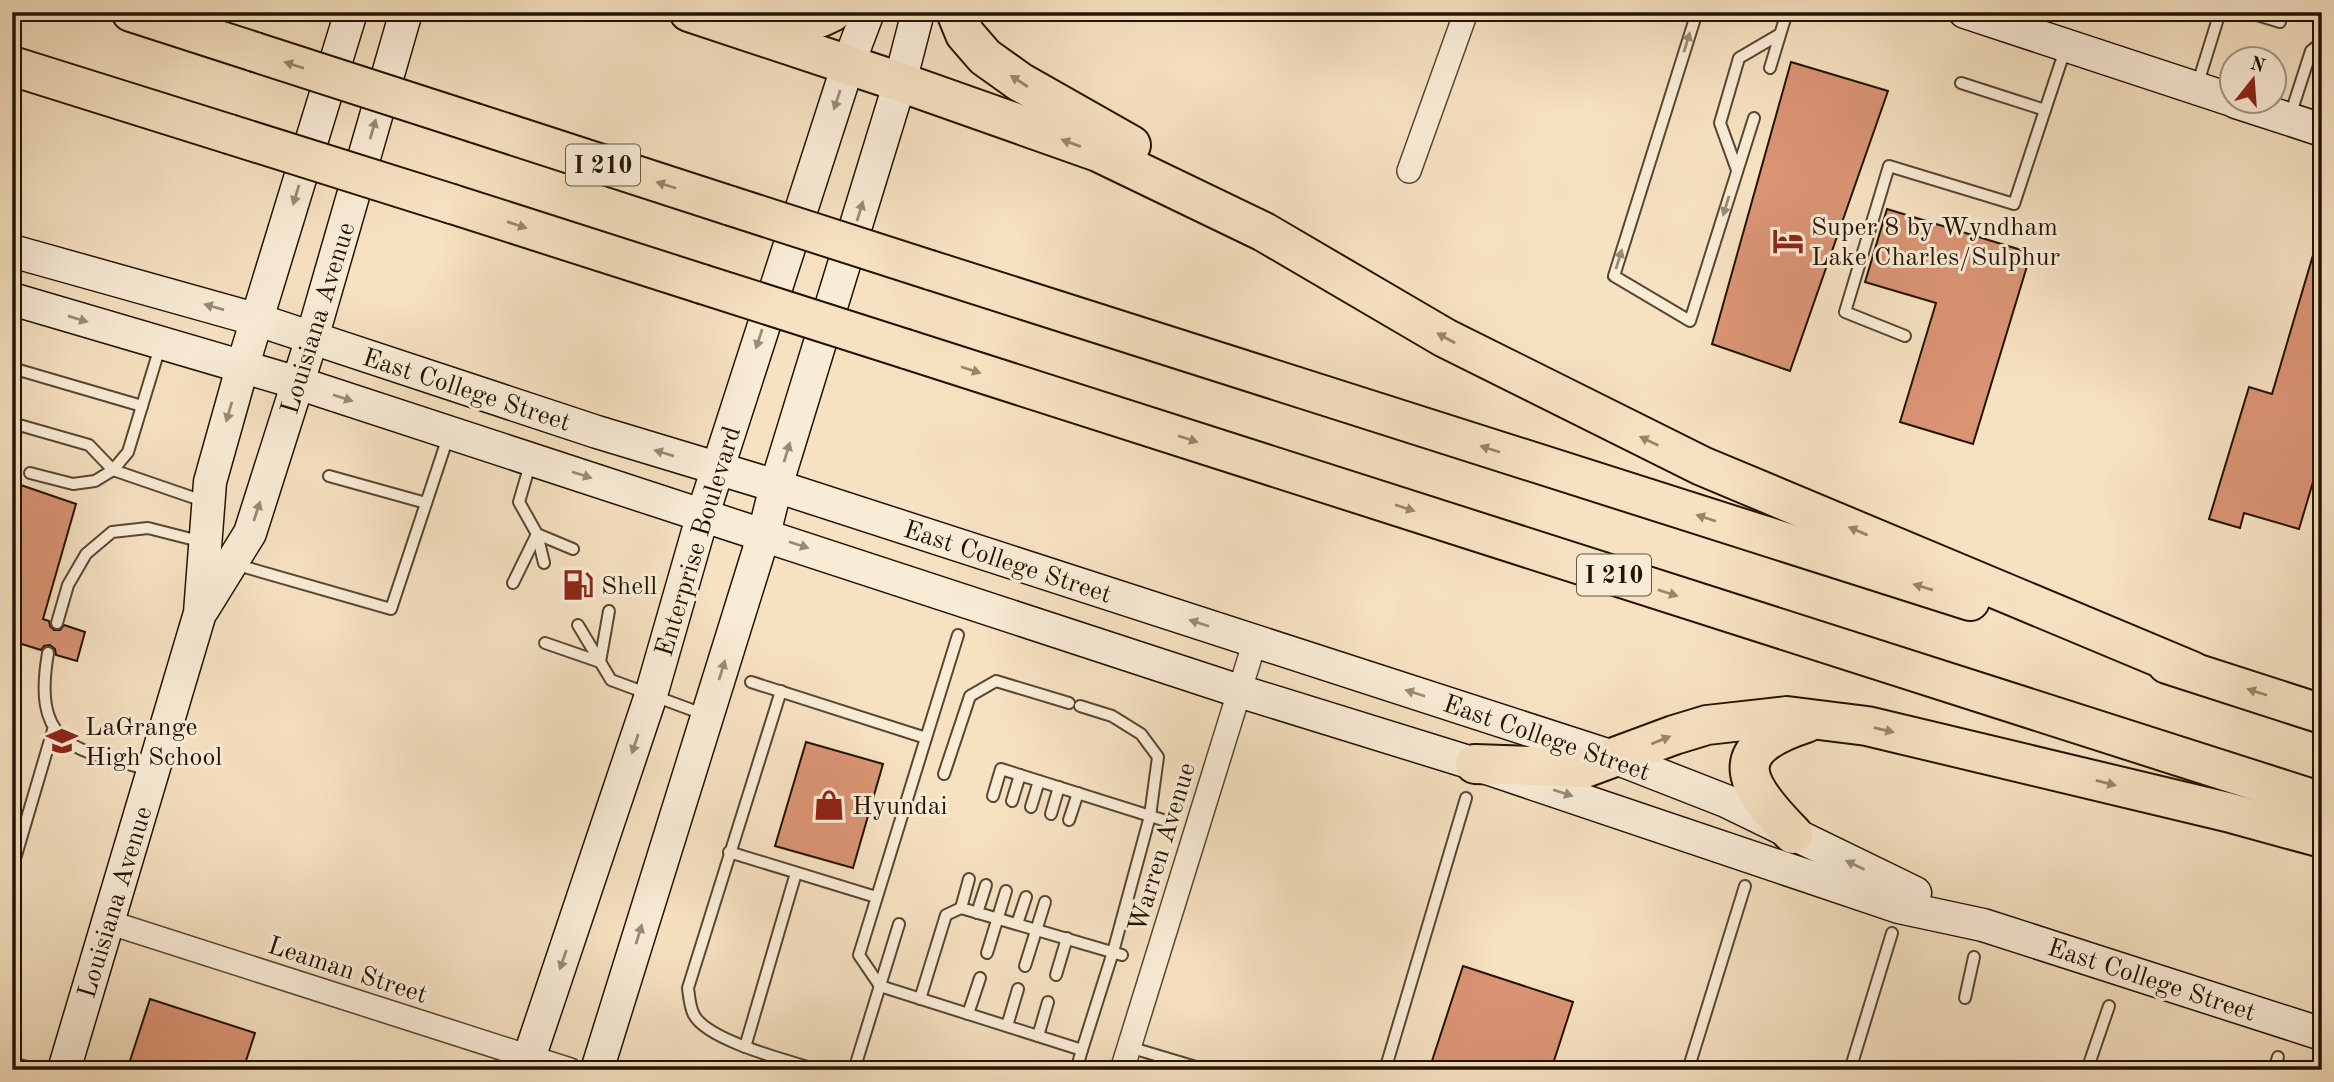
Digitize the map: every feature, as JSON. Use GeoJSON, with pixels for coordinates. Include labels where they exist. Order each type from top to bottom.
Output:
{"type":"FeatureCollection","features":[{"type":"Feature","properties":{"kind":"highway","name":"I 210"},"geometry":{"type":"LineString","coordinates":[[131,12],[930,270],[2322,713]]}},
{"type":"Feature","properties":{"kind":"highway"},"geometry":{"type":"LineString","coordinates":[[701,17],[785,27],[832,12]]}},
{"type":"Feature","properties":{"kind":"highway"},"geometry":{"type":"LineString","coordinates":[[956,12],[965,34],[985,57],[1020,82],[1172,168],[1264,233]]}},
{"type":"Feature","properties":{"kind":"highway"},"geometry":{"type":"LineString","coordinates":[[701,17],[900,82],[1098,152],[1264,233],[1445,338],[1702,466],[2192,671]]}},
{"type":"Feature","properties":{"kind":"highway","name":"I 210"},"geometry":{"type":"LineString","coordinates":[[12,66],[2322,802]]}},
{"type":"Feature","properties":{"kind":"highway"},"geometry":{"type":"LineString","coordinates":[[1471,781],[1585,768],[1707,725],[1787,716],[1867,726],[2227,812],[2322,838]]}},
{"type":"Feature","properties":{"kind":"highway"},"geometry":{"type":"LineString","coordinates":[[1793,834],[1769,809],[1752,783],[1748,767],[1756,749],[1779,732],[1819,719]]}},
{"type":"Feature","properties":{"kind":"main road","name":"Louisiana Avenue"},"geometry":{"type":"LineString","coordinates":[[64,1070],[200,613],[210,482],[242,368],[351,12]]}},
{"type":"Feature","properties":{"kind":"main road","name":"Louisiana Avenue"},"geometry":{"type":"LineString","coordinates":[[200,613],[250,533],[312,338],[406,12]]}},
{"type":"Feature","properties":{"kind":"main road","name":"Enterprise Boulevard"},"geometry":{"type":"LineString","coordinates":[[527,1063],[651,695],[703,514],[848,65],[868,12]]}},
{"type":"Feature","properties":{"kind":"main road"},"geometry":{"type":"LineString","coordinates":[[597,1070],[764,534],[776,486],[900,82],[918,12]]}},
{"type":"Feature","properties":{"kind":"main road"},"geometry":{"type":"LineString","coordinates":[[1965,12],[2026,21],[2067,46],[2218,96]]}},
{"type":"Feature","properties":{"kind":"main road"},"geometry":{"type":"LineString","coordinates":[[2280,116],[2322,130]]}},
{"type":"Feature","properties":{"kind":"main road","name":"East College Street"},"geometry":{"type":"LineString","coordinates":[[12,251],[258,320],[597,432],[776,486],[1616,758],[1726,801],[1983,925]]}},
{"type":"Feature","properties":{"kind":"main road","name":"East College Street"},"geometry":{"type":"LineString","coordinates":[[12,299],[298,383],[764,534],[1239,691],[1471,781],[1899,907],[1983,925],[2322,1034]]}},
{"type":"Feature","properties":{"kind":"street"},"geometry":{"type":"LineString","coordinates":[[1409,171],[1466,12]]}},
{"type":"Feature","properties":{"kind":"street","name":"Warren Avenue"},"geometry":{"type":"LineString","coordinates":[[1122,1070],[1255,641]]}},
{"type":"Feature","properties":{"kind":"street","name":"Leaman Street"},"geometry":{"type":"LineString","coordinates":[[108,922],[527,1063],[570,1070]]}},
{"type":"Feature","properties":{"kind":"lane"},"geometry":{"type":"LineString","coordinates":[[1697,12],[1614,276],[1690,321],[1754,118]]}},
{"type":"Feature","properties":{"kind":"lane"},"geometry":{"type":"LineString","coordinates":[[1770,68],[1787,12]]}},
{"type":"Feature","properties":{"kind":"lane"},"geometry":{"type":"LineString","coordinates":[[2196,88],[2220,12]]}},
{"type":"Feature","properties":{"kind":"lane"},"geometry":{"type":"LineString","coordinates":[[2247,12],[2280,22]]}},
{"type":"Feature","properties":{"kind":"lane"},"geometry":{"type":"LineString","coordinates":[[1737,170],[1720,123],[1739,58],[1780,34]]}},
{"type":"Feature","properties":{"kind":"lane"},"geometry":{"type":"LineString","coordinates":[[2289,119],[2311,51],[2322,42]]}},
{"type":"Feature","properties":{"kind":"lane"},"geometry":{"type":"LineString","coordinates":[[1905,336],[1845,312],[1889,166],[2014,204],[2067,46]]}},
{"type":"Feature","properties":{"kind":"lane"},"geometry":{"type":"LineString","coordinates":[[1961,83],[2045,110]]}},
{"type":"Feature","properties":{"kind":"lane"},"geometry":{"type":"LineString","coordinates":[[30,473],[73,484],[95,481],[113,470],[128,452],[161,344]]}},
{"type":"Feature","properties":{"kind":"lane"},"geometry":{"type":"LineString","coordinates":[[12,368],[142,406]]}},
{"type":"Feature","properties":{"kind":"lane"},"geometry":{"type":"LineString","coordinates":[[12,423],[89,444],[113,470],[208,503]]}},
{"type":"Feature","properties":{"kind":"lane"},"geometry":{"type":"LineString","coordinates":[[232,563],[391,609],[450,432]]}},
{"type":"Feature","properties":{"kind":"lane"},"geometry":{"type":"LineString","coordinates":[[532,459],[519,502],[537,534],[544,564]]}},
{"type":"Feature","properties":{"kind":"lane"},"geometry":{"type":"LineString","coordinates":[[328,476],[426,503]]}},
{"type":"Feature","properties":{"kind":"lane"},"geometry":{"type":"LineString","coordinates":[[57,623],[68,585],[86,554],[111,532],[148,528],[206,543]]}},
{"type":"Feature","properties":{"kind":"lane"},"geometry":{"type":"LineString","coordinates":[[537,534],[573,549]]}},
{"type":"Feature","properties":{"kind":"lane"},"geometry":{"type":"LineString","coordinates":[[513,583],[537,534]]}},
{"type":"Feature","properties":{"kind":"lane"},"geometry":{"type":"LineString","coordinates":[[600,662],[609,611]]}},
{"type":"Feature","properties":{"kind":"lane"},"geometry":{"type":"LineString","coordinates":[[578,625],[611,680],[708,715]]}},
{"type":"Feature","properties":{"kind":"lane"},"geometry":{"type":"LineString","coordinates":[[958,635],[859,955],[880,986],[1082,1050]]}},
{"type":"Feature","properties":{"kind":"lane"},"geometry":{"type":"LineString","coordinates":[[545,643],[600,662]]}},
{"type":"Feature","properties":{"kind":"lane"},"geometry":{"type":"LineString","coordinates":[[12,869],[53,730],[45,705],[43,681],[48,653]]}},
{"type":"Feature","properties":{"kind":"lane"},"geometry":{"type":"LineString","coordinates":[[944,774],[970,695],[996,681],[1112,716],[1141,734],[1158,757],[1150,816],[1118,953],[1076,1070]]}},
{"type":"Feature","properties":{"kind":"lane"},"geometry":{"type":"LineString","coordinates":[[751,682],[926,738]]}},
{"type":"Feature","properties":{"kind":"lane"},"geometry":{"type":"LineString","coordinates":[[781,691],[688,988],[694,1016],[710,1032],[746,1047],[818,1070]]}},
{"type":"Feature","properties":{"kind":"lane"},"geometry":{"type":"LineString","coordinates":[[53,730],[76,746],[101,758],[153,770]]}},
{"type":"Feature","properties":{"kind":"lane"},"geometry":{"type":"LineString","coordinates":[[993,796],[1001,769],[1163,820]]}},
{"type":"Feature","properties":{"kind":"lane"},"geometry":{"type":"LineString","coordinates":[[1012,801],[1020,775]]}},
{"type":"Feature","properties":{"kind":"lane"},"geometry":{"type":"LineString","coordinates":[[1031,807],[1039,781]]}},
{"type":"Feature","properties":{"kind":"lane"},"geometry":{"type":"LineString","coordinates":[[1385,1070],[1471,781]]}},
{"type":"Feature","properties":{"kind":"lane"},"geometry":{"type":"LineString","coordinates":[[1051,814],[1059,787]]}},
{"type":"Feature","properties":{"kind":"lane"},"geometry":{"type":"LineString","coordinates":[[1069,820],[1078,793]]}},
{"type":"Feature","properties":{"kind":"lane"},"geometry":{"type":"LineString","coordinates":[[729,852],[876,897]]}},
{"type":"Feature","properties":{"kind":"lane"},"geometry":{"type":"LineString","coordinates":[[746,1047],[796,873]]}},
{"type":"Feature","properties":{"kind":"lane"},"geometry":{"type":"LineString","coordinates":[[961,908],[969,879]]}},
{"type":"Feature","properties":{"kind":"lane"},"geometry":{"type":"LineString","coordinates":[[977,913],[986,885]]}},
{"type":"Feature","properties":{"kind":"lane"},"geometry":{"type":"LineString","coordinates":[[1688,1070],[1745,886]]}},
{"type":"Feature","properties":{"kind":"lane"},"geometry":{"type":"LineString","coordinates":[[987,953],[1006,891]]}},
{"type":"Feature","properties":{"kind":"lane"},"geometry":{"type":"LineString","coordinates":[[1017,924],[1026,897]]}},
{"type":"Feature","properties":{"kind":"lane"},"geometry":{"type":"LineString","coordinates":[[1025,966],[1045,902]]}},
{"type":"Feature","properties":{"kind":"lane"},"geometry":{"type":"LineString","coordinates":[[920,999],[946,915],[961,908],[1118,953]]}},
{"type":"Feature","properties":{"kind":"lane"},"geometry":{"type":"LineString","coordinates":[[854,1070],[899,924]]}},
{"type":"Feature","properties":{"kind":"lane"},"geometry":{"type":"LineString","coordinates":[[1850,1070],[1892,933]]}},
{"type":"Feature","properties":{"kind":"lane"},"geometry":{"type":"LineString","coordinates":[[1056,975],[1067,938]]}},
{"type":"Feature","properties":{"kind":"lane"},"geometry":{"type":"LineString","coordinates":[[1965,998],[1974,957]]}},
{"type":"Feature","properties":{"kind":"lane"},"geometry":{"type":"LineString","coordinates":[[968,1014],[979,978]]}},
{"type":"Feature","properties":{"kind":"lane"},"geometry":{"type":"LineString","coordinates":[[1007,1026],[1018,989]]}},
{"type":"Feature","properties":{"kind":"lane"},"geometry":{"type":"LineString","coordinates":[[1038,1036],[1048,1002]]}},
{"type":"Feature","properties":{"kind":"lane"},"geometry":{"type":"LineString","coordinates":[[2087,1070],[2109,1006]]}},
{"type":"Feature","properties":{"kind":"lane"},"geometry":{"type":"LineString","coordinates":[[1129,1047],[1206,1070]]}},
{"type":"Feature","properties":{"kind":"lane"},"geometry":{"type":"LineString","coordinates":[[2274,1070],[2278,1057]]}},
{"type":"Feature","properties":{"kind":"lane"},"geometry":{"type":"LineString","coordinates":[[12,1063],[39,1070]]}},
{"type":"Feature","properties":{"kind":"building","name":"Super 8 by Wyndham Lake Charles/Sulphur"},"geometry":{"type":"Polygon","coordinates":[[[1791,62],[1888,91],[1790,371],[1712,344],[1791,62]]]}},
{"type":"Feature","properties":{"kind":"building"},"geometry":{"type":"Polygon","coordinates":[[[1887,209],[2031,253],[1973,444],[1900,422],[1936,303],[1865,282],[1887,209]]]}},
{"type":"Feature","properties":{"kind":"building"},"geometry":{"type":"Polygon","coordinates":[[[2316,245],[2322,246],[2322,452],[2299,529],[2244,513],[2240,528],[2209,519],[2249,387],[2272,394],[2316,245]]]}},
{"type":"Feature","properties":{"kind":"building"},"geometry":{"type":"Polygon","coordinates":[[[12,482],[76,504],[43,619],[49,621],[54,630],[60,630],[64,625],[85,632],[77,661],[56,655],[55,649],[50,645],[41,650],[12,641],[12,482]]]}},
{"type":"Feature","properties":{"kind":"building","name":"Hyundai"},"geometry":{"type":"Polygon","coordinates":[[[806,742],[883,764],[853,868],[775,846],[806,742]]]}},
{"type":"Feature","properties":{"kind":"building"},"geometry":{"type":"Polygon","coordinates":[[[1463,966],[1573,1002],[1551,1070],[1429,1070],[1463,966]]]}},
{"type":"Feature","properties":{"kind":"building"},"geometry":{"type":"Polygon","coordinates":[[[150,999],[255,1033],[243,1070],[127,1070],[150,999]]]}},
{"type":"Feature","properties":{"kind":"place","name":"Super 8 by Wyndham Lake Charles/Sulphur"},"geometry":{"type":"Point","coordinates":[1788,241]}},
{"type":"Feature","properties":{"kind":"place","name":"Shell"},"geometry":{"type":"Point","coordinates":[578,585]}},
{"type":"Feature","properties":{"kind":"place","name":"LaGrange High School"},"geometry":{"type":"Point","coordinates":[62,741]}},
{"type":"Feature","properties":{"kind":"place","name":"Hyundai"},"geometry":{"type":"Point","coordinates":[829,805]}}]}
